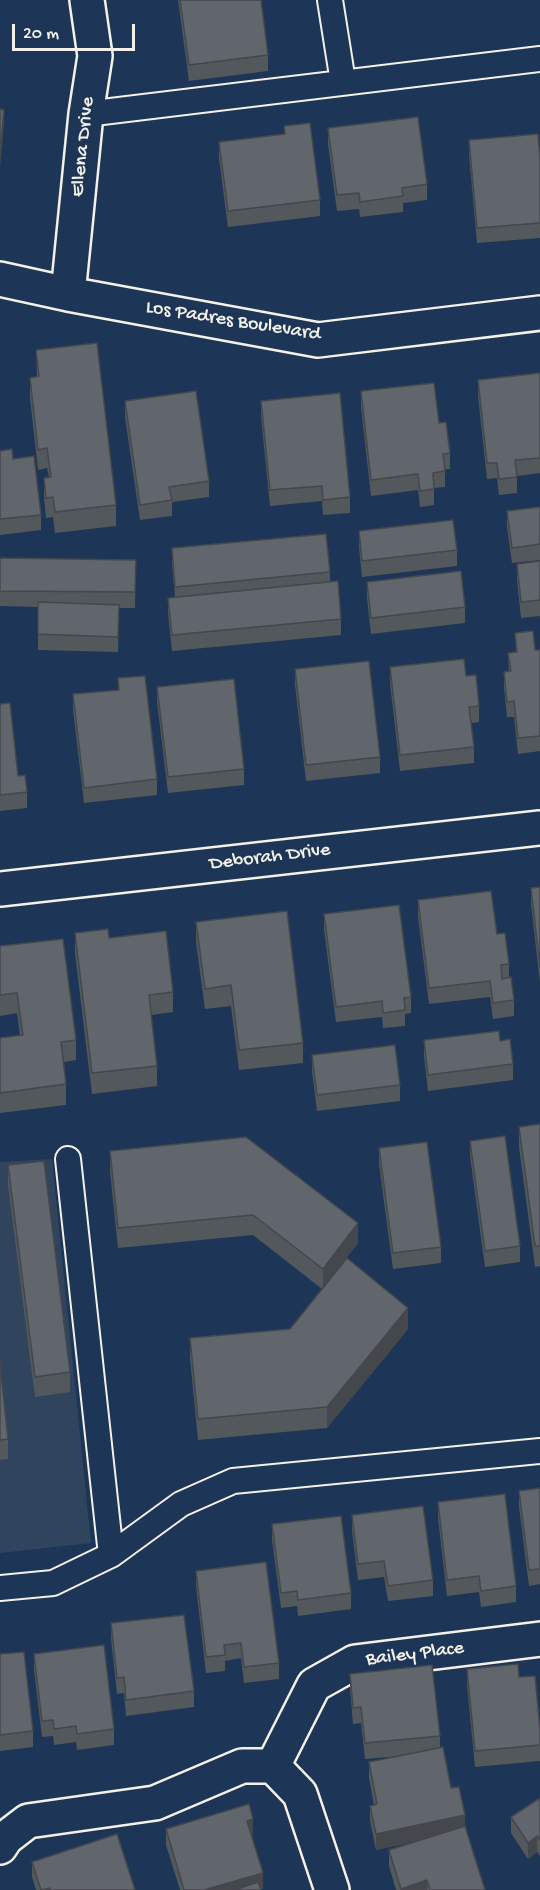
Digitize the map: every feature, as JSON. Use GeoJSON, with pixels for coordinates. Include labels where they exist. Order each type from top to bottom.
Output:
{"type":"FeatureCollection","features":[{"type":"Feature","properties":{"kind":"street","name":"Ellena Drive"},"geometry":{"type":"LineString","coordinates":[[68,294],[86,114],[95,56],[87,0]]}},
{"type":"Feature","properties":{"kind":"street","name":"Los Padres Boulevard"},"geometry":{"type":"LineString","coordinates":[[0,279],[68,294],[318,339],[540,313]]}},
{"type":"Feature","properties":{"kind":"street","name":"Deborah Drive"},"geometry":{"type":"LineString","coordinates":[[0,889],[540,828]]}},
{"type":"Feature","properties":{"kind":"street","name":"Bailey Place"},"geometry":{"type":"LineString","coordinates":[[273,1766],[314,1685],[355,1662],[540,1639]]}},
{"type":"Feature","properties":{"kind":"street"},"geometry":{"type":"LineString","coordinates":[[2,1840],[28,1821],[155,1803],[242,1766],[273,1766],[300,1794],[332,1890]]}},
{"type":"Feature","properties":{"kind":"lane"},"geometry":{"type":"LineString","coordinates":[[330,0],[343,82]]}},
{"type":"Feature","properties":{"kind":"lane"},"geometry":{"type":"LineString","coordinates":[[86,114],[540,59]]}},
{"type":"Feature","properties":{"kind":"lane"},"geometry":{"type":"LineString","coordinates":[[68,1159],[111,1555]]}},
{"type":"Feature","properties":{"kind":"lane"},"geometry":{"type":"LineString","coordinates":[[0,1588],[52,1583],[111,1555],[181,1504],[233,1481],[540,1451]]}},
{"type":"Feature","properties":{"kind":"shaded area"},"geometry":{"type":"Polygon","coordinates":[[[52,1159],[91,1543],[0,1553],[0,1162],[52,1159]]]}},
{"type":"Feature","properties":{"kind":"building"},"geometry":{"type":"Polygon","coordinates":[[[180,0],[261,0],[268,55],[189,65],[180,0]]]}},
{"type":"Feature","properties":{"kind":"building"},"geometry":{"type":"Polygon","coordinates":[[[0,109],[4,110],[0,154],[0,109]]]}},
{"type":"Feature","properties":{"kind":"building"},"geometry":{"type":"Polygon","coordinates":[[[418,117],[427,184],[402,188],[403,196],[360,202],[359,193],[337,195],[328,128],[418,117]]]}},
{"type":"Feature","properties":{"kind":"building"},"geometry":{"type":"Polygon","coordinates":[[[310,123],[320,200],[228,211],[219,142],[285,134],[284,126],[310,123]]]}},
{"type":"Feature","properties":{"kind":"building"},"geometry":{"type":"Polygon","coordinates":[[[538,134],[540,223],[477,228],[469,140],[538,134]]]}},
{"type":"Feature","properties":{"kind":"building"},"geometry":{"type":"Polygon","coordinates":[[[97,343],[116,505],[55,512],[53,497],[46,498],[44,478],[51,477],[47,448],[38,450],[30,378],[39,376],[36,350],[97,343]]]}},
{"type":"Feature","properties":{"kind":"building"},"geometry":{"type":"Polygon","coordinates":[[[540,373],[540,458],[515,460],[517,477],[499,479],[497,463],[487,463],[478,380],[540,373]]]}},
{"type":"Feature","properties":{"kind":"building"},"geometry":{"type":"Polygon","coordinates":[[[434,383],[439,423],[446,422],[450,453],[443,454],[445,471],[433,473],[434,489],[420,491],[418,474],[371,480],[361,391],[434,383]]]}},
{"type":"Feature","properties":{"kind":"building"},"geometry":{"type":"Polygon","coordinates":[[[196,391],[209,481],[169,487],[172,500],[140,505],[125,401],[196,391]]]}},
{"type":"Feature","properties":{"kind":"building"},"geometry":{"type":"Polygon","coordinates":[[[340,393],[350,497],[323,500],[322,486],[270,490],[261,401],[340,393]]]}},
{"type":"Feature","properties":{"kind":"building"},"geometry":{"type":"Polygon","coordinates":[[[12,449],[13,459],[34,456],[41,515],[0,519],[0,451],[12,449]]]}},
{"type":"Feature","properties":{"kind":"building"},"geometry":{"type":"Polygon","coordinates":[[[540,507],[540,544],[512,548],[507,511],[540,507]]]}},
{"type":"Feature","properties":{"kind":"building"},"geometry":{"type":"Polygon","coordinates":[[[453,520],[457,550],[362,561],[359,531],[453,520]]]}},
{"type":"Feature","properties":{"kind":"building"},"geometry":{"type":"Polygon","coordinates":[[[326,534],[330,572],[175,587],[172,548],[326,534]]]}},
{"type":"Feature","properties":{"kind":"building"},"geometry":{"type":"Polygon","coordinates":[[[0,558],[136,560],[135,592],[0,591],[0,558]]]}},
{"type":"Feature","properties":{"kind":"building"},"geometry":{"type":"Polygon","coordinates":[[[540,561],[540,600],[521,602],[517,564],[540,561]]]}},
{"type":"Feature","properties":{"kind":"building"},"geometry":{"type":"Polygon","coordinates":[[[461,571],[465,607],[371,618],[367,582],[461,571]]]}},
{"type":"Feature","properties":{"kind":"building"},"geometry":{"type":"Polygon","coordinates":[[[338,581],[341,619],[172,635],[168,598],[338,581]]]}},
{"type":"Feature","properties":{"kind":"building"},"geometry":{"type":"Polygon","coordinates":[[[38,602],[119,605],[118,637],[38,634],[38,602]]]}},
{"type":"Feature","properties":{"kind":"building"},"geometry":{"type":"Polygon","coordinates":[[[533,631],[535,650],[540,650],[540,736],[518,738],[514,701],[507,702],[504,672],[511,671],[508,653],[517,652],[515,633],[533,631]]]}},
{"type":"Feature","properties":{"kind":"building"},"geometry":{"type":"Polygon","coordinates":[[[464,659],[466,676],[476,675],[479,706],[469,707],[474,747],[400,755],[390,667],[464,659]]]}},
{"type":"Feature","properties":{"kind":"building"},"geometry":{"type":"Polygon","coordinates":[[[369,661],[380,757],[306,765],[295,669],[369,661]]]}},
{"type":"Feature","properties":{"kind":"building"},"geometry":{"type":"Polygon","coordinates":[[[145,676],[157,779],[84,788],[73,694],[119,690],[118,678],[145,676]]]}},
{"type":"Feature","properties":{"kind":"building"},"geometry":{"type":"Polygon","coordinates":[[[234,679],[244,769],[168,777],[157,687],[234,679]]]}},
{"type":"Feature","properties":{"kind":"building"},"geometry":{"type":"Polygon","coordinates":[[[10,703],[18,776],[25,775],[27,792],[0,795],[0,704],[10,703]]]}},
{"type":"Feature","properties":{"kind":"building"},"geometry":{"type":"Polygon","coordinates":[[[540,887],[540,967],[531,888],[540,887]]]}},
{"type":"Feature","properties":{"kind":"building"},"geometry":{"type":"Polygon","coordinates":[[[491,891],[497,934],[505,933],[509,964],[501,965],[502,979],[511,977],[514,1000],[493,1003],[490,981],[429,988],[418,900],[491,891]]]}},
{"type":"Feature","properties":{"kind":"building"},"geometry":{"type":"Polygon","coordinates":[[[399,905],[411,997],[404,998],[405,1010],[383,1013],[382,1001],[336,1007],[324,914],[399,905]]]}},
{"type":"Feature","properties":{"kind":"building"},"geometry":{"type":"Polygon","coordinates":[[[287,911],[303,1043],[239,1050],[231,985],[205,989],[196,922],[287,911]]]}},
{"type":"Feature","properties":{"kind":"building"},"geometry":{"type":"Polygon","coordinates":[[[108,929],[109,938],[166,931],[173,992],[149,995],[157,1066],[92,1073],[75,933],[108,929]]]}},
{"type":"Feature","properties":{"kind":"building"},"geometry":{"type":"Polygon","coordinates":[[[63,939],[76,1040],[61,1042],[66,1084],[0,1093],[0,1038],[23,1035],[17,993],[0,995],[0,946],[63,939]]]}},
{"type":"Feature","properties":{"kind":"building"},"geometry":{"type":"Polygon","coordinates":[[[499,1031],[500,1041],[510,1039],[513,1064],[428,1075],[424,1040],[499,1031]]]}},
{"type":"Feature","properties":{"kind":"building"},"geometry":{"type":"Polygon","coordinates":[[[395,1045],[400,1085],[317,1095],[312,1055],[395,1045]]]}},
{"type":"Feature","properties":{"kind":"building"},"geometry":{"type":"Polygon","coordinates":[[[540,1124],[540,1246],[535,1246],[519,1127],[540,1124]]]}},
{"type":"Feature","properties":{"kind":"building"},"geometry":{"type":"Polygon","coordinates":[[[505,1136],[520,1246],[485,1251],[470,1141],[505,1136]]]}},
{"type":"Feature","properties":{"kind":"building"},"geometry":{"type":"Polygon","coordinates":[[[246,1137],[358,1223],[323,1269],[253,1215],[118,1228],[110,1151],[246,1137]]]}},
{"type":"Feature","properties":{"kind":"building"},"geometry":{"type":"Polygon","coordinates":[[[427,1142],[441,1247],[393,1253],[379,1148],[427,1142]]]}},
{"type":"Feature","properties":{"kind":"building"},"geometry":{"type":"Polygon","coordinates":[[[44,1161],[70,1372],[35,1377],[8,1165],[44,1161]]]}},
{"type":"Feature","properties":{"kind":"building"},"geometry":{"type":"Polygon","coordinates":[[[347,1258],[408,1308],[327,1407],[198,1419],[190,1338],[290,1329],[347,1258]]]}},
{"type":"Feature","properties":{"kind":"building"},"geometry":{"type":"Polygon","coordinates":[[[0,1363],[8,1439],[0,1440],[0,1363]]]}},
{"type":"Feature","properties":{"kind":"building"},"geometry":{"type":"Polygon","coordinates":[[[540,1488],[540,1569],[529,1570],[519,1491],[540,1488]]]}},
{"type":"Feature","properties":{"kind":"building"},"geometry":{"type":"Polygon","coordinates":[[[505,1494],[516,1586],[481,1591],[479,1576],[447,1580],[438,1502],[505,1494]]]}},
{"type":"Feature","properties":{"kind":"building"},"geometry":{"type":"Polygon","coordinates":[[[423,1506],[433,1580],[388,1586],[384,1561],[358,1564],[352,1515],[423,1506]]]}},
{"type":"Feature","properties":{"kind":"building"},"geometry":{"type":"Polygon","coordinates":[[[341,1516],[351,1593],[298,1600],[297,1591],[281,1593],[272,1524],[341,1516]]]}},
{"type":"Feature","properties":{"kind":"building"},"geometry":{"type":"Polygon","coordinates":[[[266,1562],[279,1663],[244,1667],[241,1643],[224,1645],[225,1655],[206,1657],[196,1571],[266,1562]]]}},
{"type":"Feature","properties":{"kind":"building"},"geometry":{"type":"Polygon","coordinates":[[[184,1615],[194,1691],[126,1700],[124,1677],[117,1678],[111,1623],[184,1615]]]}},
{"type":"Feature","properties":{"kind":"building"},"geometry":{"type":"Polygon","coordinates":[[[104,1645],[114,1729],[77,1734],[76,1726],[54,1729],[53,1720],[42,1721],[34,1654],[104,1645]]]}},
{"type":"Feature","properties":{"kind":"building"},"geometry":{"type":"Polygon","coordinates":[[[24,1652],[33,1731],[0,1735],[0,1654],[24,1652]]]}},
{"type":"Feature","properties":{"kind":"building"},"geometry":{"type":"Polygon","coordinates":[[[518,1664],[519,1677],[535,1676],[540,1745],[475,1751],[467,1669],[518,1664]]]}},
{"type":"Feature","properties":{"kind":"building"},"geometry":{"type":"Polygon","coordinates":[[[432,1665],[440,1736],[365,1743],[361,1707],[353,1708],[350,1674],[432,1665]]]}},
{"type":"Feature","properties":{"kind":"building"},"geometry":{"type":"Polygon","coordinates":[[[443,1747],[451,1788],[459,1787],[465,1815],[376,1834],[370,1806],[377,1804],[369,1762],[443,1747]]]}},
{"type":"Feature","properties":{"kind":"building"},"geometry":{"type":"Polygon","coordinates":[[[540,1798],[540,1840],[537,1836],[528,1843],[511,1817],[540,1798]]]}},
{"type":"Feature","properties":{"kind":"building"},"geometry":{"type":"Polygon","coordinates":[[[249,1804],[253,1819],[247,1821],[263,1873],[204,1890],[184,1890],[166,1829],[249,1804]]]}},
{"type":"Feature","properties":{"kind":"building"},"geometry":{"type":"Polygon","coordinates":[[[465,1826],[485,1890],[430,1890],[427,1880],[401,1889],[389,1850],[465,1826]]]}},
{"type":"Feature","properties":{"kind":"building"},"geometry":{"type":"Polygon","coordinates":[[[117,1834],[135,1890],[50,1890],[50,1888],[41,1890],[32,1862],[117,1834]]]}},
{"type":"Feature","properties":{"kind":"building"},"geometry":{"type":"Polygon","coordinates":[[[258,1882],[261,1890],[235,1890],[258,1882]]]}}]}
